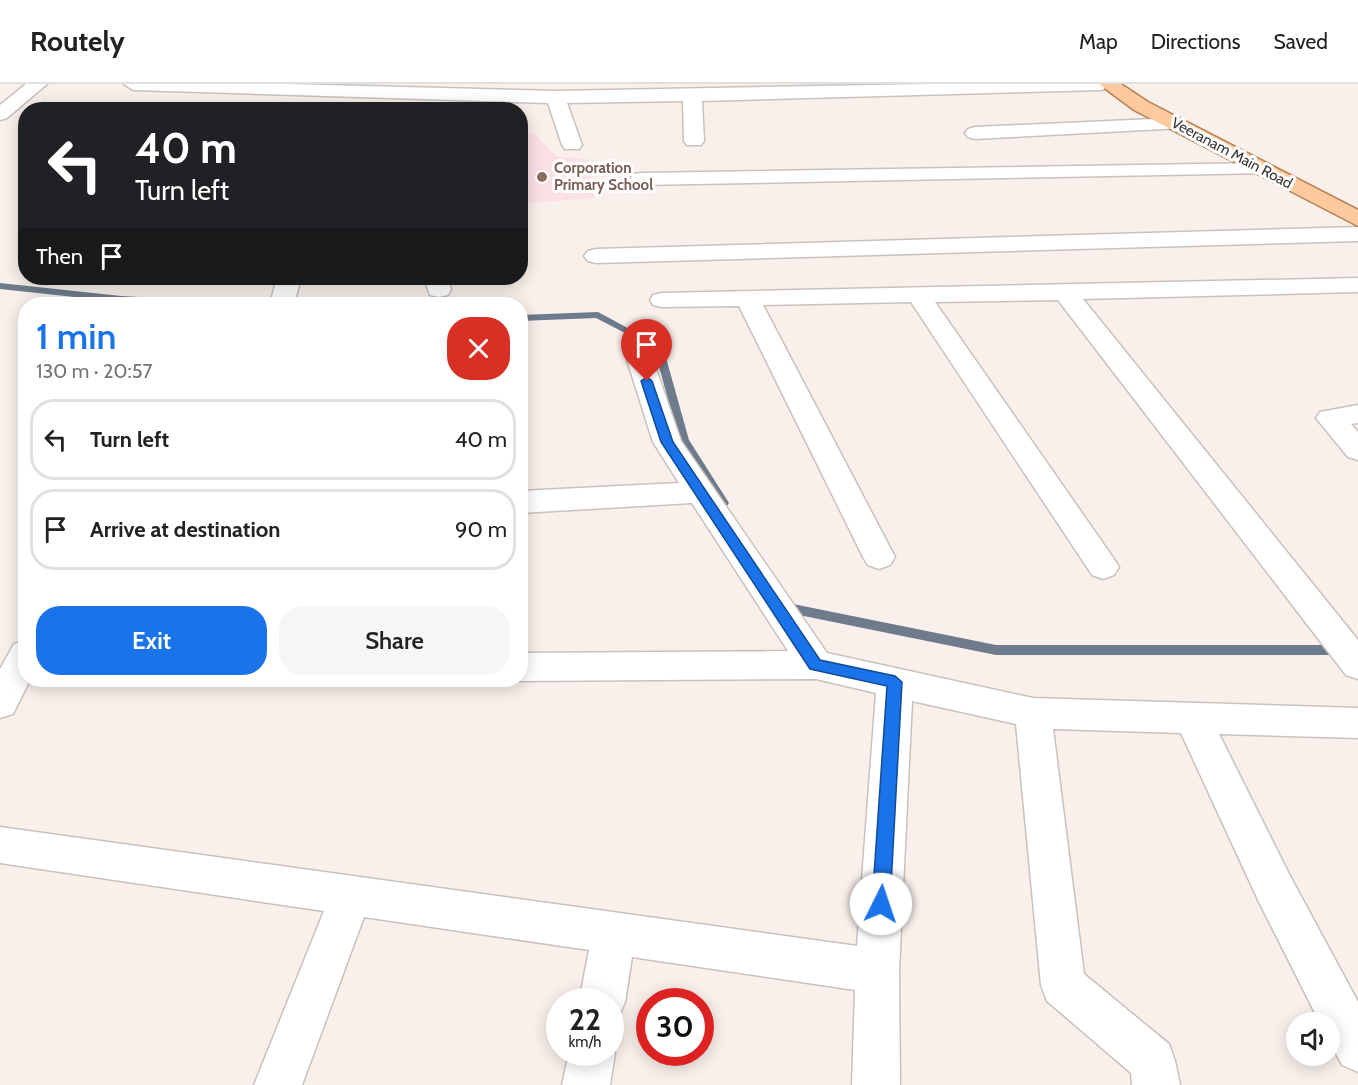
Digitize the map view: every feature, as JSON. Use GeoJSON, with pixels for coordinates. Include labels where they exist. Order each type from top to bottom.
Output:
{"type":"FeatureCollection","features":[{"type":"Feature","properties":{"kind":"main road","name":"Veeranam Main Road"},"geometry":{"type":"LineString","coordinates":[[1108,84],[1141,106],[1358,219]]}},
{"type":"Feature","properties":{"kind":"street"},"geometry":{"type":"LineString","coordinates":[[0,114],[38,84]]}},
{"type":"Feature","properties":{"kind":"street"},"geometry":{"type":"LineString","coordinates":[[133,84],[333,101],[391,102],[556,96],[1102,84]]}},
{"type":"Feature","properties":{"kind":"street"},"geometry":{"type":"LineString","coordinates":[[692,94],[694,141]]}},
{"type":"Feature","properties":{"kind":"street"},"geometry":{"type":"LineString","coordinates":[[556,96],[572,145]]}},
{"type":"Feature","properties":{"kind":"street"},"geometry":{"type":"LineString","coordinates":[[975,133],[1176,124]]}},
{"type":"Feature","properties":{"kind":"street"},"geometry":{"type":"LineString","coordinates":[[641,179],[1262,169]]}},
{"type":"Feature","properties":{"kind":"street"},"geometry":{"type":"LineString","coordinates":[[596,256],[1358,234]]}},
{"type":"Feature","properties":{"kind":"street"},"geometry":{"type":"LineString","coordinates":[[662,300],[1358,285]]}},
{"type":"Feature","properties":{"kind":"street"},"geometry":{"type":"LineString","coordinates":[[1065,292],[1357,664]]}},
{"type":"Feature","properties":{"kind":"street"},"geometry":{"type":"LineString","coordinates":[[918,295],[1103,567]]}},
{"type":"Feature","properties":{"kind":"street"},"geometry":{"type":"LineString","coordinates":[[747,298],[879,557]]}},
{"type":"Feature","properties":{"kind":"street"},"geometry":{"type":"LineString","coordinates":[[640,360],[667,442],[816,665]]}},
{"type":"Feature","properties":{"kind":"street"},"geometry":{"type":"LineString","coordinates":[[1358,414],[1330,418],[1358,450]]}},
{"type":"Feature","properties":{"kind":"street"},"geometry":{"type":"LineString","coordinates":[[528,502],[700,492]]}},
{"type":"Feature","properties":{"kind":"street"},"geometry":{"type":"LineString","coordinates":[[528,667],[816,665],[1033,713],[1358,723]]}},
{"type":"Feature","properties":{"kind":"street"},"geometry":{"type":"LineString","coordinates":[[0,702],[18,669]]}},
{"type":"Feature","properties":{"kind":"street"},"geometry":{"type":"LineString","coordinates":[[876,1085],[877,971],[895,682]]}},
{"type":"Feature","properties":{"kind":"street"},"geometry":{"type":"LineString","coordinates":[[1033,713],[1063,985],[1152,1061],[1156,1085]]}},
{"type":"Feature","properties":{"kind":"street"},"geometry":{"type":"LineString","coordinates":[[1193,718],[1274,888],[1358,1049]]}},
{"type":"Feature","properties":{"kind":"street"},"geometry":{"type":"LineString","coordinates":[[0,845],[877,971]]}},
{"type":"Feature","properties":{"kind":"street"},"geometry":{"type":"LineString","coordinates":[[278,1085],[351,896]]}},
{"type":"Feature","properties":{"kind":"street"},"geometry":{"type":"LineString","coordinates":[[605,988],[615,934]]}},
{"type":"Feature","properties":{"kind":"street"},"geometry":{"type":"LineString","coordinates":[[586,1085],[590,1066]]}},
{"type":"Feature","properties":{"kind":"shaded area"},"geometry":{"type":"Polygon","coordinates":[[[528,133],[534,133],[557,157],[589,159],[594,198],[528,203],[528,133]]]}},
{"type":"Feature","properties":{"kind":"waterway"},"geometry":{"type":"LineString","coordinates":[[0,286],[102,297]]}},
{"type":"Feature","properties":{"kind":"waterway"},"geometry":{"type":"LineString","coordinates":[[528,318],[598,315],[658,347],[684,440],[723,503]]}},
{"type":"Feature","properties":{"kind":"waterway"},"geometry":{"type":"LineString","coordinates":[[785,601],[789,608],[996,650],[1358,650]]}},
{"type":"Feature","properties":{"kind":"place","name":"Corporation Primary School"},"geometry":{"type":"Point","coordinates":[542,177]}},
{"type":"Feature","properties":{"kind":"route"},"geometry":{"type":"LineString","coordinates":[[647,381],[667,442],[816,665],[895,682],[881,904]]}}]}
